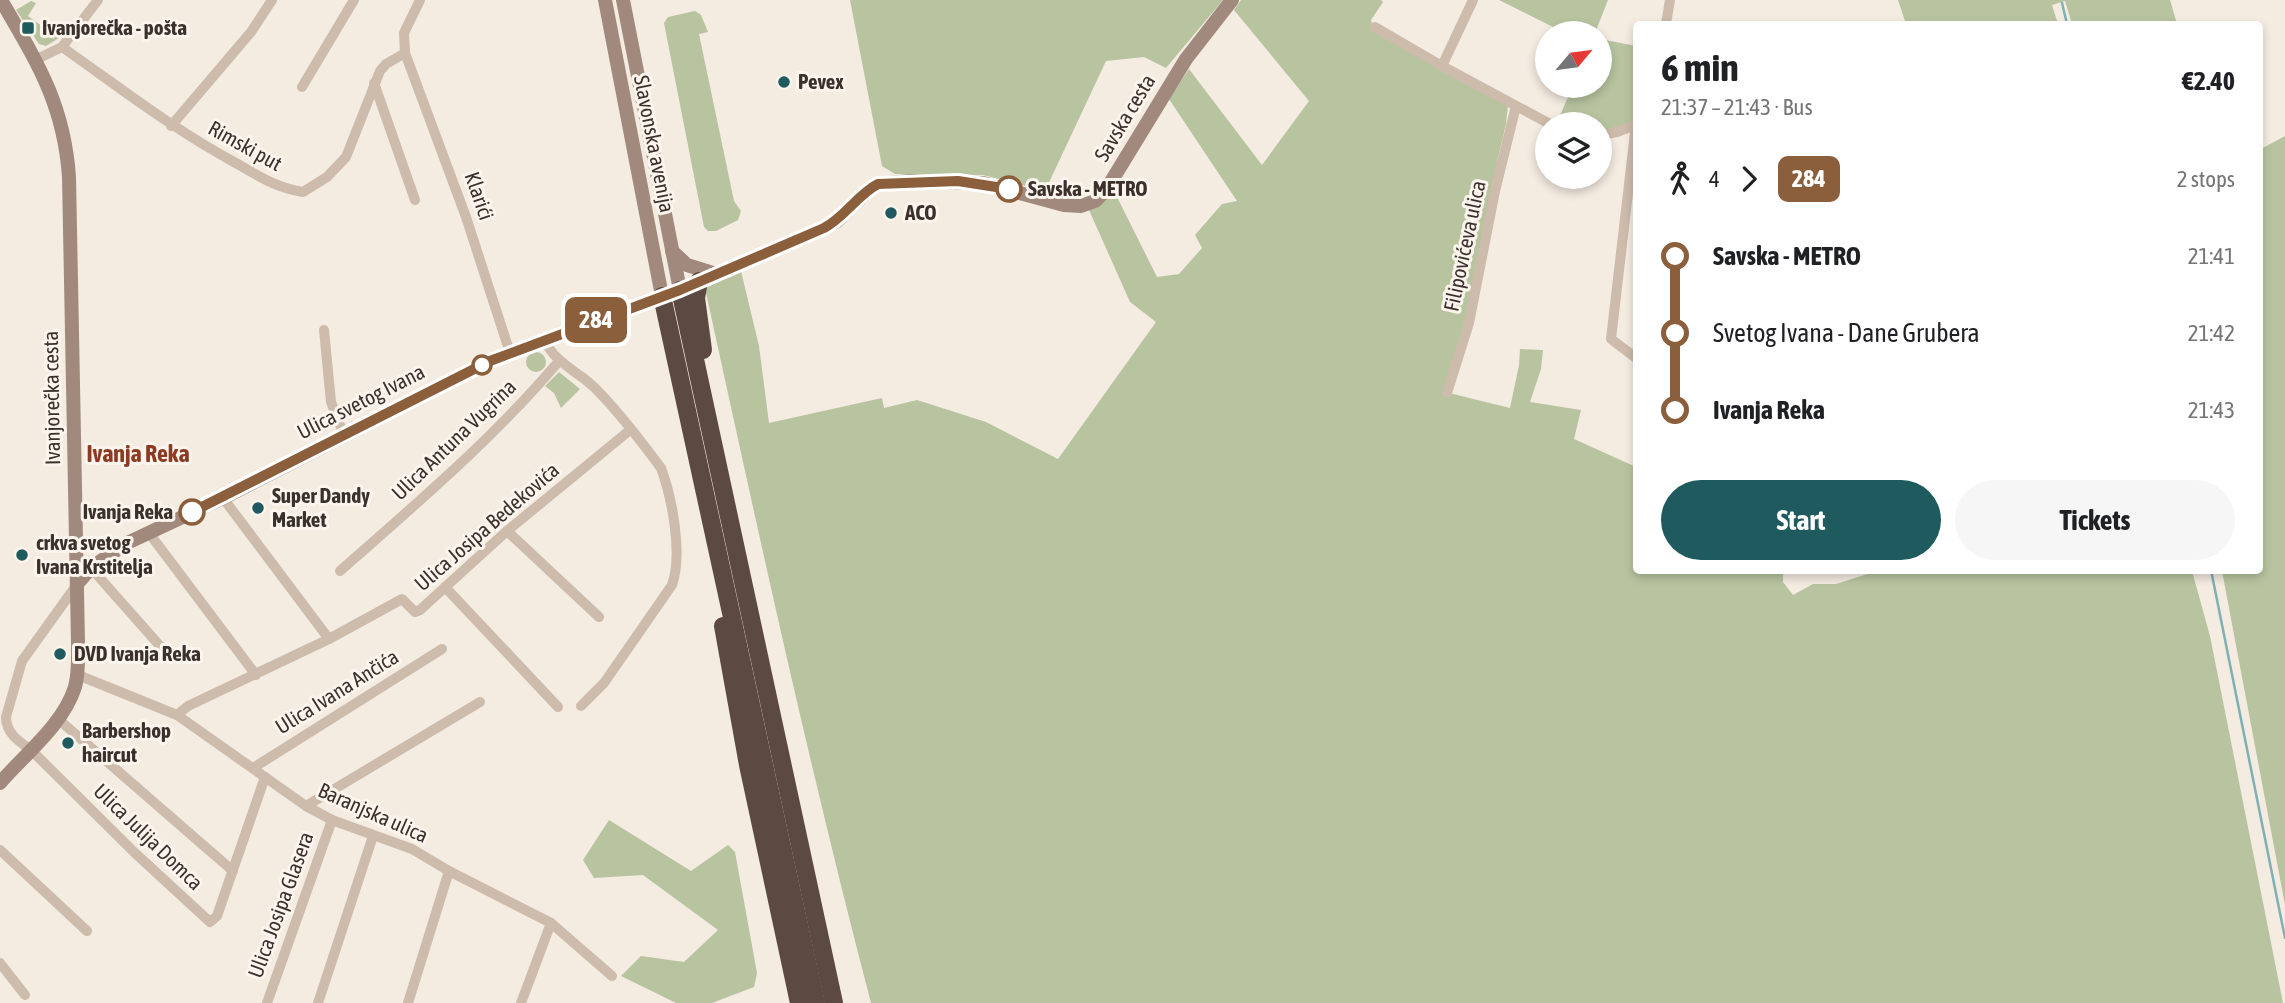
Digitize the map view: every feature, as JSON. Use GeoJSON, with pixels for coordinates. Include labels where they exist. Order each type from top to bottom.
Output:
{"type":"FeatureCollection","features":[{"type":"Feature","properties":{"kind":"highway"},"geometry":{"type":"LineString","coordinates":[[699,381],[703,351],[696,298],[708,277]]}},
{"type":"Feature","properties":{"kind":"highway"},"geometry":{"type":"LineString","coordinates":[[680,290],[834,1003]]}},
{"type":"Feature","properties":{"kind":"highway"},"geometry":{"type":"LineString","coordinates":[[662,296],[816,1003]]}},
{"type":"Feature","properties":{"kind":"highway"},"geometry":{"type":"LineString","coordinates":[[718,553],[714,573],[730,670],[750,779],[798,1000]]}},
{"type":"Feature","properties":{"kind":"highway"},"geometry":{"type":"LineString","coordinates":[[824,958],[834,970],[842,1003]]}},
{"type":"Feature","properties":{"kind":"main road","name":"Ivanjorečka cesta"},"geometry":{"type":"LineString","coordinates":[[0,783],[58,719],[74,690],[78,675],[68,162],[57,107],[35,60],[1,0]]}},
{"type":"Feature","properties":{"kind":"main road","name":"Slavonska avenija"},"geometry":{"type":"LineString","coordinates":[[605,0],[662,296]]}},
{"type":"Feature","properties":{"kind":"main road","name":"Slavonska avenija"},"geometry":{"type":"LineString","coordinates":[[623,0],[680,290]]}},
{"type":"Feature","properties":{"kind":"main road","name":"Savska cesta"},"geometry":{"type":"LineString","coordinates":[[680,290],[837,221],[878,184],[958,181],[990,184],[1064,205],[1088,205],[1106,190],[1186,59],[1232,0]]}},
{"type":"Feature","properties":{"kind":"main road"},"geometry":{"type":"LineString","coordinates":[[672,250],[687,265],[708,277]]}},
{"type":"Feature","properties":{"kind":"main road","name":"Ulica svetog Ivana"},"geometry":{"type":"LineString","coordinates":[[78,583],[91,568],[125,544],[223,498],[510,353],[680,290]]}},
{"type":"Feature","properties":{"kind":"street"},"geometry":{"type":"LineString","coordinates":[[35,60],[62,47],[98,0]]}},
{"type":"Feature","properties":{"kind":"street"},"geometry":{"type":"LineString","coordinates":[[171,126],[251,32],[272,0]]}},
{"type":"Feature","properties":{"kind":"street"},"geometry":{"type":"LineString","coordinates":[[302,87],[354,0]]}},
{"type":"Feature","properties":{"kind":"street"},"geometry":{"type":"LineString","coordinates":[[405,53],[404,33],[420,0]]}},
{"type":"Feature","properties":{"kind":"street"},"geometry":{"type":"LineString","coordinates":[[1442,66],[1473,0]]}},
{"type":"Feature","properties":{"kind":"street"},"geometry":{"type":"LineString","coordinates":[[1666,21],[1670,0]]}},
{"type":"Feature","properties":{"kind":"street"},"geometry":{"type":"LineString","coordinates":[[1375,27],[1535,116]]}},
{"type":"Feature","properties":{"kind":"street","name":"Rimski put"},"geometry":{"type":"LineString","coordinates":[[62,47],[171,126],[280,188],[303,192],[327,177],[346,157],[374,83],[386,64],[405,53]]}},
{"type":"Feature","properties":{"kind":"street","name":"Klarići"},"geometry":{"type":"LineString","coordinates":[[405,53],[466,217],[510,353]]}},
{"type":"Feature","properties":{"kind":"street"},"geometry":{"type":"LineString","coordinates":[[374,83],[415,200]]}},
{"type":"Feature","properties":{"kind":"street","name":"Filipovićeva ulica"},"geometry":{"type":"LineString","coordinates":[[1447,393],[1469,323],[1495,191],[1516,106]]}},
{"type":"Feature","properties":{"kind":"street"},"geometry":{"type":"LineString","coordinates":[[1612,133],[1633,126]]}},
{"type":"Feature","properties":{"kind":"street"},"geometry":{"type":"LineString","coordinates":[[1633,172],[1631,204],[1611,339],[1633,356]]}},
{"type":"Feature","properties":{"kind":"street"},"geometry":{"type":"LineString","coordinates":[[324,330],[331,402],[344,435]]}},
{"type":"Feature","properties":{"kind":"street"},"geometry":{"type":"LineString","coordinates":[[545,340],[559,360],[596,389],[661,468],[675,535],[675,576],[661,603],[599,689],[581,706]]}},
{"type":"Feature","properties":{"kind":"street","name":"Ulica Antuna Vugrina"},"geometry":{"type":"LineString","coordinates":[[340,571],[444,480],[541,382],[559,360]]}},
{"type":"Feature","properties":{"kind":"street","name":"Ulica Josipa Bedekovića"},"geometry":{"type":"LineString","coordinates":[[177,715],[188,706],[329,639],[402,599],[415,612],[420,610],[507,531],[630,430]]}},
{"type":"Feature","properties":{"kind":"street"},"geometry":{"type":"LineString","coordinates":[[223,498],[329,639]]}},
{"type":"Feature","properties":{"kind":"street"},"geometry":{"type":"LineString","coordinates":[[507,531],[599,617]]}},
{"type":"Feature","properties":{"kind":"street"},"geometry":{"type":"LineString","coordinates":[[149,533],[256,675]]}},
{"type":"Feature","properties":{"kind":"street"},"geometry":{"type":"LineString","coordinates":[[91,568],[168,655]]}},
{"type":"Feature","properties":{"kind":"street","name":"Ulica Julija Domca"},"geometry":{"type":"LineString","coordinates":[[78,583],[22,661],[6,717],[6,726],[19,742],[30,749],[209,922],[217,916],[233,870]]}},
{"type":"Feature","properties":{"kind":"street"},"geometry":{"type":"LineString","coordinates":[[444,587],[558,707]]}},
{"type":"Feature","properties":{"kind":"street","name":"Ulica Ivana Ančića"},"geometry":{"type":"LineString","coordinates":[[253,768],[442,649]]}},
{"type":"Feature","properties":{"kind":"street","name":"Baranjska ulica"},"geometry":{"type":"LineString","coordinates":[[78,675],[177,715],[306,806],[332,820],[412,849],[551,923],[612,976]]}},
{"type":"Feature","properties":{"kind":"street"},"geometry":{"type":"LineString","coordinates":[[306,806],[481,702]]}},
{"type":"Feature","properties":{"kind":"street"},"geometry":{"type":"LineString","coordinates":[[58,719],[233,870],[265,776]]}},
{"type":"Feature","properties":{"kind":"street","name":"Ulica Josipa Glasera"},"geometry":{"type":"LineString","coordinates":[[267,1003],[332,820]]}},
{"type":"Feature","properties":{"kind":"street"},"geometry":{"type":"LineString","coordinates":[[318,1003],[373,836]]}},
{"type":"Feature","properties":{"kind":"street"},"geometry":{"type":"LineString","coordinates":[[0,850],[87,931]]}},
{"type":"Feature","properties":{"kind":"street"},"geometry":{"type":"LineString","coordinates":[[408,1003],[449,871]]}},
{"type":"Feature","properties":{"kind":"street"},"geometry":{"type":"LineString","coordinates":[[521,1003],[551,923]]}},
{"type":"Feature","properties":{"kind":"street"},"geometry":{"type":"LineString","coordinates":[[0,963],[25,995]]}},
{"type":"Feature","properties":{"kind":"green space"},"geometry":{"type":"Polygon","coordinates":[[[850,0],[1223,0],[1166,68],[1144,57],[1106,61],[1045,191],[983,175],[895,174],[882,166],[850,0]]]}},
{"type":"Feature","properties":{"kind":"green space"},"geometry":{"type":"Polygon","coordinates":[[[1241,0],[1381,0],[1383,2],[1371,20],[1373,28],[1508,105],[1497,162],[1499,164],[1467,317],[1445,392],[1510,408],[1520,349],[1543,350],[1541,369],[1530,402],[1581,410],[1574,439],[1633,466],[1633,574],[1783,574],[1783,582],[1793,595],[1813,584],[1836,584],[1868,574],[2193,574],[2210,636],[2283,1003],[871,1003],[805,736],[705,288],[741,271],[759,346],[769,423],[882,398],[884,408],[917,400],[986,422],[1058,459],[1156,322],[1130,302],[1089,210],[1114,191],[1157,277],[1179,274],[1202,248],[1195,235],[1222,204],[1237,201],[1169,99],[1189,69],[1262,165],[1309,101],[1234,10],[1241,0]]]}},
{"type":"Feature","properties":{"kind":"green space"},"geometry":{"type":"Polygon","coordinates":[[[1499,0],[1608,0],[1600,21],[1541,21],[1499,0]]]}},
{"type":"Feature","properties":{"kind":"green space"},"geometry":{"type":"Polygon","coordinates":[[[1898,0],[2170,0],[2176,21],[2071,21],[2065,1],[2052,5],[2057,21],[1905,21],[1898,0]]]}},
{"type":"Feature","properties":{"kind":"green space"},"geometry":{"type":"Polygon","coordinates":[[[31,1],[36,3],[28,16],[56,36],[59,34],[59,38],[46,46],[39,44],[16,10],[31,1]]]}},
{"type":"Feature","properties":{"kind":"green space"},"geometry":{"type":"Polygon","coordinates":[[[695,11],[701,15],[708,32],[699,34],[734,201],[741,211],[738,220],[716,231],[708,231],[704,227],[664,23],[668,17],[695,11]]]}},
{"type":"Feature","properties":{"kind":"green space"},"geometry":{"type":"Polygon","coordinates":[[[1612,41],[1633,45],[1633,120],[1612,128],[1612,112],[1561,112],[1568,98],[1612,98],[1612,41]]]}},
{"type":"Feature","properties":{"kind":"green space"},"geometry":{"type":"Polygon","coordinates":[[[2285,136],[2285,905],[2223,574],[2263,574],[2263,148],[2285,136]]]}},
{"type":"Feature","properties":{"kind":"green space"},"geometry":{"type":"Polygon","coordinates":[[[536,352],[543,355],[546,362],[543,369],[536,372],[529,369],[526,362],[529,355],[536,352]]]}},
{"type":"Feature","properties":{"kind":"green space"},"geometry":{"type":"Polygon","coordinates":[[[559,372],[580,389],[561,408],[554,393],[545,386],[559,372]]]}},
{"type":"Feature","properties":{"kind":"green space"},"geometry":{"type":"Polygon","coordinates":[[[609,820],[691,871],[728,845],[735,852],[757,973],[754,987],[712,1003],[676,1003],[621,976],[641,956],[684,962],[718,930],[643,875],[594,878],[583,860],[609,820]]]}},
{"type":"Feature","properties":{"kind":"waterway"},"geometry":{"type":"LineString","coordinates":[[2062,3],[2066,21]]}},
{"type":"Feature","properties":{"kind":"waterway"},"geometry":{"type":"LineString","coordinates":[[2212,574],[2285,938]]}},
{"type":"Feature","properties":{"kind":"bus line","name":"284"},"geometry":{"type":"LineString","coordinates":[[192,512],[490,361],[680,290],[824,228],[845,215],[878,184],[958,181],[1009,189]]}},
{"type":"Feature","properties":{"kind":"place","name":"Ivanjorečka - pošta"},"geometry":{"type":"Point","coordinates":[28,28]}},
{"type":"Feature","properties":{"kind":"place","name":"Pevex"},"geometry":{"type":"Point","coordinates":[784,82]}},
{"type":"Feature","properties":{"kind":"place","name":"Savska - METRO"},"geometry":{"type":"Point","coordinates":[1009,189]}},
{"type":"Feature","properties":{"kind":"place","name":"ACO"},"geometry":{"type":"Point","coordinates":[891,213]}},
{"type":"Feature","properties":{"kind":"place","name":"Super Dandy Market"},"geometry":{"type":"Point","coordinates":[258,508]}},
{"type":"Feature","properties":{"kind":"place","name":"Ivanja Reka"},"geometry":{"type":"Point","coordinates":[192,512]}},
{"type":"Feature","properties":{"kind":"place","name":"crkva svetog Ivana Krstitelja"},"geometry":{"type":"Point","coordinates":[22,555]}},
{"type":"Feature","properties":{"kind":"place","name":"DVD Ivanja Reka"},"geometry":{"type":"Point","coordinates":[60,654]}},
{"type":"Feature","properties":{"kind":"place","name":"Barbershop haircut"},"geometry":{"type":"Point","coordinates":[68,743]}},
{"type":"Feature","properties":{"kind":"district","name":"Ivanja Reka"},"geometry":{"type":"Point","coordinates":[138,454]}}]}
